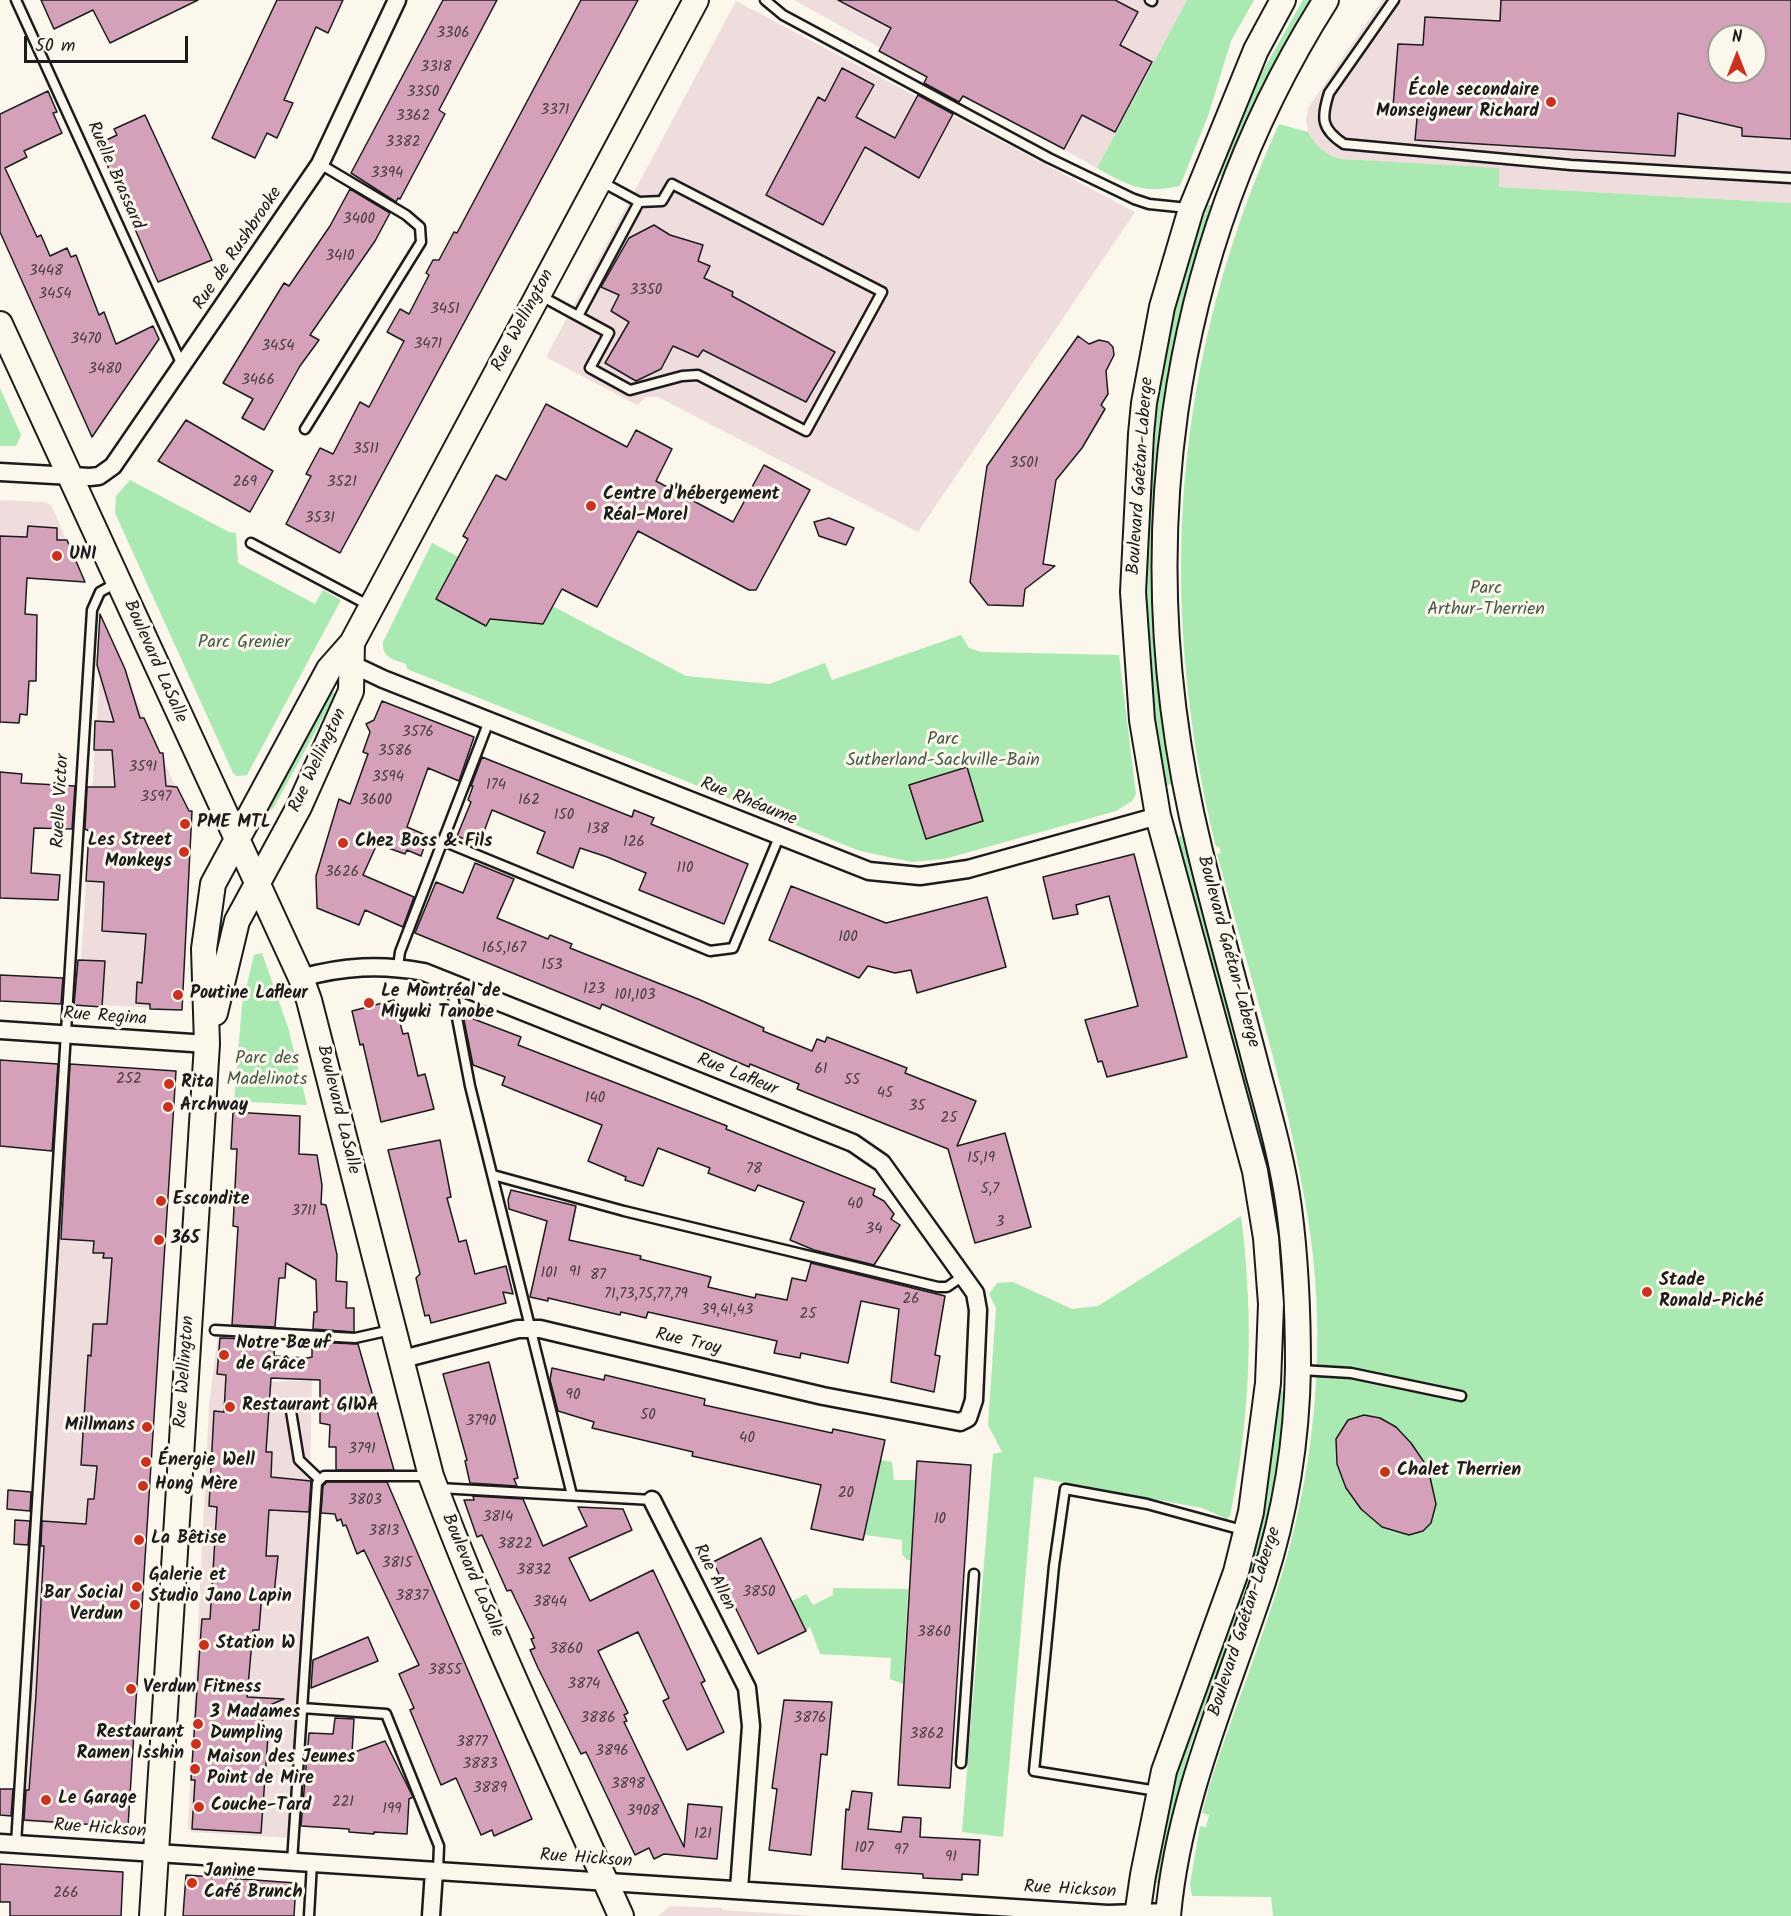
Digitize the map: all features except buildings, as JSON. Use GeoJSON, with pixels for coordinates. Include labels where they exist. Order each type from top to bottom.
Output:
{"type":"FeatureCollection","features":[{"type":"Feature","properties":{"kind":"main road","name":"Rue Wellington"},"geometry":{"type":"LineString","coordinates":[[152,1916],[207,1044],[204,949],[207,913],[213,884],[329,669],[347,655],[371,606],[696,0]]}},
{"type":"Feature","properties":{"kind":"main road","name":"Boulevard Gaétan-Laberge"},"geometry":{"type":"LineString","coordinates":[[1138,1914],[1164,1771],[1236,1572],[1246,1531],[1268,1383],[1271,1304],[1266,1238],[1255,1170],[1158,816],[1142,720],[1135,642],[1135,533],[1144,403],[1162,307],[1191,209],[1256,50],[1283,0]]}},
{"type":"Feature","properties":{"kind":"main road","name":"Boulevard Gaétan-Laberge"},"geometry":{"type":"LineString","coordinates":[[1168,1914],[1170,1892],[1193,1783],[1264,1577],[1276,1533],[1291,1449],[1298,1370],[1298,1296],[1289,1204],[1272,1126],[1199,848],[1178,738],[1167,647],[1163,565],[1169,447],[1191,329],[1211,251],[1230,194],[1286,64],[1326,0]]}},
{"type":"Feature","properties":{"kind":"main road"},"geometry":{"type":"LineString","coordinates":[[1201,184],[1230,194]]}},
{"type":"Feature","properties":{"kind":"main road","name":"Boulevard LaSalle"},"geometry":{"type":"LineString","coordinates":[[0,324],[301,978],[312,1010],[399,1360],[433,1482],[518,1686],[621,1916]]}},
{"type":"Feature","properties":{"kind":"main road","name":"Rue Wellington"},"geometry":{"type":"LineString","coordinates":[[207,1044],[237,921],[299,807],[351,691],[347,655]]}},
{"type":"Feature","properties":{"kind":"street","name":"Rue de Rushbrooke"},"geometry":{"type":"LineString","coordinates":[[0,472],[70,477],[99,476],[113,466],[320,164],[397,0]]}},
{"type":"Feature","properties":{"kind":"street","name":"Rue Rhéaume"},"geometry":{"type":"LineString","coordinates":[[347,655],[489,721],[869,871],[920,876],[968,869],[1158,816]]}},
{"type":"Feature","properties":{"kind":"street","name":"Rue Lafleur"},"geometry":{"type":"LineString","coordinates":[[301,978],[336,968],[398,967],[450,980],[867,1151],[882,1162],[975,1293],[978,1310],[974,1400],[968,1418]]}},
{"type":"Feature","properties":{"kind":"street","name":"Rue Regina"},"geometry":{"type":"LineString","coordinates":[[0,1030],[207,1044]]}},
{"type":"Feature","properties":{"kind":"street","name":"Rue Troy"},"geometry":{"type":"LineString","coordinates":[[399,1360],[518,1329],[530,1329],[555,1332],[823,1396],[940,1419],[960,1422],[968,1418]]}},
{"type":"Feature","properties":{"kind":"street","name":"Rue Allen"},"geometry":{"type":"LineString","coordinates":[[651,1500],[747,1688],[751,1707],[751,1726],[739,1889]]}},
{"type":"Feature","properties":{"kind":"street","name":"Rue Hickson"},"geometry":{"type":"LineString","coordinates":[[8,1844],[1108,1914],[1168,1914]]}},
{"type":"Feature","properties":{"kind":"street"},"geometry":{"type":"LineString","coordinates":[[431,1916],[436,1871]]}},
{"type":"Feature","properties":{"kind":"lane","name":"Ruelle Brassard"},"geometry":{"type":"LineString","coordinates":[[16,0],[182,366]]}},
{"type":"Feature","properties":{"kind":"lane"},"geometry":{"type":"LineString","coordinates":[[765,0],[783,15],[1049,158],[1134,199],[1149,204],[1191,209]]}},
{"type":"Feature","properties":{"kind":"lane"},"geometry":{"type":"LineString","coordinates":[[1394,0],[1329,93],[1324,110],[1324,124],[1331,135],[1344,144],[1571,165],[1791,178]]}},
{"type":"Feature","properties":{"kind":"lane"},"geometry":{"type":"LineString","coordinates":[[305,429],[421,242],[420,226],[406,215],[320,164]]}},
{"type":"Feature","properties":{"kind":"lane"},"geometry":{"type":"LineString","coordinates":[[538,294],[609,333],[590,368],[630,390],[682,376],[698,375],[806,431],[882,292],[672,184],[662,201],[639,202],[598,181]]}},
{"type":"Feature","properties":{"kind":"lane"},"geometry":{"type":"LineString","coordinates":[[578,316],[639,202]]}},
{"type":"Feature","properties":{"kind":"lane"},"geometry":{"type":"LineString","coordinates":[[251,543],[371,606]]}},
{"type":"Feature","properties":{"kind":"lane","name":"Ruelle Victor"},"geometry":{"type":"LineString","coordinates":[[8,1844],[66,1035],[92,610],[100,592],[118,582]]}},
{"type":"Feature","properties":{"kind":"lane"},"geometry":{"type":"LineString","coordinates":[[398,967],[400,952],[489,721]]}},
{"type":"Feature","properties":{"kind":"lane"},"geometry":{"type":"LineString","coordinates":[[443,841],[710,951],[734,948],[779,837]]}},
{"type":"Feature","properties":{"kind":"lane"},"geometry":{"type":"LineString","coordinates":[[450,980],[470,1086],[572,1496]]}},
{"type":"Feature","properties":{"kind":"lane"},"geometry":{"type":"LineString","coordinates":[[493,1175],[624,1211],[938,1287],[947,1287],[963,1276]]}},
{"type":"Feature","properties":{"kind":"lane"},"geometry":{"type":"LineString","coordinates":[[215,1330],[355,1338],[392,1330]]}},
{"type":"Feature","properties":{"kind":"lane"},"geometry":{"type":"LineString","coordinates":[[1298,1370],[1351,1373],[1461,1396]]}},
{"type":"Feature","properties":{"kind":"lane"},"geometry":{"type":"LineString","coordinates":[[290,1405],[299,1460],[320,1480],[317,1483],[314,1508],[291,1862]]}},
{"type":"Feature","properties":{"kind":"lane","name":"Rue Allen"},"geometry":{"type":"LineString","coordinates":[[320,1480],[324,1476],[433,1482],[572,1496],[651,1500]]}},
{"type":"Feature","properties":{"kind":"lane"},"geometry":{"type":"LineString","coordinates":[[1160,1791],[1034,1771],[1054,1566],[1065,1489],[1148,1504],[1246,1531]]}},
{"type":"Feature","properties":{"kind":"lane"},"geometry":{"type":"LineString","coordinates":[[961,1763],[974,1574]]}},
{"type":"Feature","properties":{"kind":"lane"},"geometry":{"type":"LineString","coordinates":[[302,1708],[386,1714],[440,1846],[436,1871]]}},
{"type":"Feature","properties":{"kind":"lane"},"geometry":{"type":"LineString","coordinates":[[309,1916],[312,1863]]}},
{"type":"Feature","properties":{"kind":"shaded area"},"geometry":{"type":"Polygon","coordinates":[[[794,0],[1187,0],[1097,168],[794,0]]]}},
{"type":"Feature","properties":{"kind":"shaded area","name":"École secondaire Monseigneur Richard"},"geometry":{"type":"Polygon","coordinates":[[[1382,0],[1791,0],[1791,203],[1498,187],[1499,169],[1342,159],[1324,152],[1314,144],[1308,132],[1306,119],[1308,108],[1382,0]]]}},
{"type":"Feature","properties":{"kind":"shaded area"},"geometry":{"type":"Polygon","coordinates":[[[736,1],[1135,212],[918,532],[658,397],[646,397],[637,405],[546,357],[736,1]]]}},
{"type":"Feature","properties":{"kind":"shaded area"},"geometry":{"type":"Polygon","coordinates":[[[0,500],[45,502],[51,505],[85,582],[0,577],[0,500]]]}},
{"type":"Feature","properties":{"kind":"shaded area"},"geometry":{"type":"Polygon","coordinates":[[[103,627],[187,812],[180,1009],[78,1004],[103,627]]]}},
{"type":"Feature","properties":{"kind":"shaded area"},"geometry":{"type":"Polygon","coordinates":[[[71,1065],[176,1071],[128,1827],[17,1822],[71,1065]]]}},
{"type":"Feature","properties":{"kind":"shaded area"},"geometry":{"type":"Polygon","coordinates":[[[218,1334],[271,1336],[271,1382],[312,1380],[310,1480],[293,1838],[191,1832],[188,1827],[209,1406],[218,1334]]]}},
{"type":"Feature","properties":{"kind":"shaded area"},"geometry":{"type":"Polygon","coordinates":[[[670,1906],[722,1908],[722,1910],[815,1916],[658,1916],[670,1906]]]}},
{"type":"Feature","properties":{"kind":"green space"},"geometry":{"type":"Polygon","coordinates":[[[1187,0],[1254,0],[1231,41],[1208,116],[1180,186],[1156,189],[1137,187],[1118,180],[1097,168],[1187,0]]]}},
{"type":"Feature","properties":{"kind":"green space"},"geometry":{"type":"Polygon","coordinates":[[[1303,0],[1312,0],[1257,101],[1225,177],[1219,175],[1236,128],[1261,74],[1303,0]]]}},
{"type":"Feature","properties":{"kind":"green space","name":"Parc Arthur-Therrien"},"geometry":{"type":"Polygon","coordinates":[[[1279,124],[1308,132],[1322,150],[1342,159],[1499,168],[1499,187],[1791,203],[1791,1916],[1273,1916],[1271,1897],[1192,1896],[1190,1884],[1200,1826],[1206,1827],[1209,1815],[1202,1813],[1209,1787],[1267,1622],[1296,1521],[1310,1446],[1317,1370],[1316,1294],[1308,1219],[1290,1127],[1217,854],[1221,853],[1219,846],[1216,847],[1197,754],[1185,662],[1181,571],[1185,480],[1196,390],[1216,301],[1243,212],[1279,124]]]}},
{"type":"Feature","properties":{"kind":"green space"},"geometry":{"type":"Polygon","coordinates":[[[1208,204],[1214,207],[1182,311],[1171,364],[1162,418],[1152,526],[1151,581],[1154,654],[1171,784],[1166,786],[1156,740],[1149,660],[1145,544],[1148,486],[1153,429],[1174,315],[1189,259],[1208,204]]]}},
{"type":"Feature","properties":{"kind":"green space"},"geometry":{"type":"Polygon","coordinates":[[[0,388],[21,435],[16,446],[0,446],[0,388]]]}},
{"type":"Feature","properties":{"kind":"green space","name":"Parc Grenier"},"geometry":{"type":"Polygon","coordinates":[[[130,480],[229,532],[236,533],[238,563],[315,604],[323,590],[341,600],[247,775],[237,776],[233,773],[115,513],[116,496],[130,480]]]}},
{"type":"Feature","properties":{"kind":"green space","name":"Parc Sutherland-Sackville-Bain"},"geometry":{"type":"Polygon","coordinates":[[[432,543],[686,676],[769,684],[825,663],[832,680],[961,635],[969,648],[981,652],[1119,655],[1136,794],[1132,801],[1116,811],[944,859],[912,862],[860,851],[407,669],[406,664],[386,655],[383,642],[432,543]]]}},
{"type":"Feature","properties":{"kind":"green space"},"geometry":{"type":"Polygon","coordinates":[[[330,691],[336,694],[274,807],[266,813],[330,691]]]}},
{"type":"Feature","properties":{"kind":"green space"},"geometry":{"type":"Polygon","coordinates":[[[1182,835],[1266,1152],[1282,1247],[1285,1346],[1281,1346],[1177,842],[1177,837],[1182,835]]]}},
{"type":"Feature","properties":{"kind":"green space","name":"Parc des Madelinots"},"geometry":{"type":"Polygon","coordinates":[[[262,953],[288,1027],[307,1105],[234,1101],[242,1005],[254,955],[262,953]]]}},
{"type":"Feature","properties":{"kind":"green space"},"geometry":{"type":"Polygon","coordinates":[[[1241,1216],[1248,1291],[1248,1366],[1242,1441],[1230,1516],[1227,1519],[1202,1508],[1034,1477],[1003,1837],[962,1832],[993,1454],[1002,1452],[988,1425],[996,1308],[989,1294],[997,1283],[1013,1282],[1072,1309],[1098,1306],[1241,1216]]]}},
{"type":"Feature","properties":{"kind":"green space"},"geometry":{"type":"Polygon","coordinates":[[[1279,1390],[1285,1391],[1280,1437],[1269,1507],[1258,1552],[1238,1616],[1192,1741],[1170,1829],[1160,1883],[1157,1883],[1154,1880],[1169,1796],[1279,1390]]]}},
{"type":"Feature","properties":{"kind":"green space"},"geometry":{"type":"Polygon","coordinates":[[[881,1460],[892,1462],[894,1480],[915,1480],[912,1560],[907,1560],[902,1554],[902,1540],[865,1535],[881,1460]]]}},
{"type":"Feature","properties":{"kind":"green space"},"geometry":{"type":"Polygon","coordinates":[[[833,1588],[908,1589],[903,1684],[890,1679],[891,1658],[820,1654],[810,1627],[806,1631],[792,1601],[806,1594],[813,1605],[833,1595],[833,1588]]]}},
{"type":"Feature","properties":{"kind":"place","name":"École secondaire Monseigneur Richard"},"geometry":{"type":"Point","coordinates":[1551,102]}},
{"type":"Feature","properties":{"kind":"place","name":"Centre d'hébergement Réal-Morel"},"geometry":{"type":"Point","coordinates":[591,506]}},
{"type":"Feature","properties":{"kind":"place","name":"UNI"},"geometry":{"type":"Point","coordinates":[57,556]}},
{"type":"Feature","properties":{"kind":"place","name":"PME MTL"},"geometry":{"type":"Point","coordinates":[185,824]}},
{"type":"Feature","properties":{"kind":"place","name":"Chez Boss & Fils"},"geometry":{"type":"Point","coordinates":[343,843]}},
{"type":"Feature","properties":{"kind":"place","name":"Les Street Monkeys"},"geometry":{"type":"Point","coordinates":[184,852]}},
{"type":"Feature","properties":{"kind":"place","name":"Poutine Lafleur"},"geometry":{"type":"Point","coordinates":[178,995]}},
{"type":"Feature","properties":{"kind":"place","name":"Le Montréal de Miyuki Tanobe"},"geometry":{"type":"Point","coordinates":[369,1003]}},
{"type":"Feature","properties":{"kind":"place","name":"Rita"},"geometry":{"type":"Point","coordinates":[169,1084]}},
{"type":"Feature","properties":{"kind":"place","name":"Archway"},"geometry":{"type":"Point","coordinates":[168,1107]}},
{"type":"Feature","properties":{"kind":"place","name":"Escondite"},"geometry":{"type":"Point","coordinates":[161,1201]}},
{"type":"Feature","properties":{"kind":"place","name":"365"},"geometry":{"type":"Point","coordinates":[159,1240]}},
{"type":"Feature","properties":{"kind":"place","name":"Stade Ronald-Piché"},"geometry":{"type":"Point","coordinates":[1647,1292]}},
{"type":"Feature","properties":{"kind":"place","name":"Notre Bœuf de Grâce"},"geometry":{"type":"Point","coordinates":[224,1355]}},
{"type":"Feature","properties":{"kind":"place","name":"Restaurant GIWA"},"geometry":{"type":"Point","coordinates":[230,1407]}},
{"type":"Feature","properties":{"kind":"place","name":"Millmans"},"geometry":{"type":"Point","coordinates":[147,1427]}},
{"type":"Feature","properties":{"kind":"place","name":"Énergie Well"},"geometry":{"type":"Point","coordinates":[146,1462]}},
{"type":"Feature","properties":{"kind":"place","name":"Chalet Therrien"},"geometry":{"type":"Point","coordinates":[1385,1472]}},
{"type":"Feature","properties":{"kind":"place","name":"Hong Mère"},"geometry":{"type":"Point","coordinates":[143,1486]}},
{"type":"Feature","properties":{"kind":"place","name":"La Bêtise"},"geometry":{"type":"Point","coordinates":[139,1540]}},
{"type":"Feature","properties":{"kind":"place","name":"Galerie et Studio Jano Lapin"},"geometry":{"type":"Point","coordinates":[137,1587]}},
{"type":"Feature","properties":{"kind":"place","name":"Bar Social Verdun"},"geometry":{"type":"Point","coordinates":[135,1605]}},
{"type":"Feature","properties":{"kind":"place","name":"Station W"},"geometry":{"type":"Point","coordinates":[204,1645]}},
{"type":"Feature","properties":{"kind":"place","name":"Verdun Fitness"},"geometry":{"type":"Point","coordinates":[131,1689]}},
{"type":"Feature","properties":{"kind":"place","name":"3 Madames Dumpling"},"geometry":{"type":"Point","coordinates":[198,1724]}},
{"type":"Feature","properties":{"kind":"place","name":"Restaurant Ramen Isshin"},"geometry":{"type":"Point","coordinates":[196,1744]}},
{"type":"Feature","properties":{"kind":"place","name":"Maison des Jeunes Point de Mire"},"geometry":{"type":"Point","coordinates":[195,1769]}},
{"type":"Feature","properties":{"kind":"place","name":"Le Garage"},"geometry":{"type":"Point","coordinates":[46,1800]}},
{"type":"Feature","properties":{"kind":"place","name":"Couche-Tard"},"geometry":{"type":"Point","coordinates":[199,1807]}},
{"type":"Feature","properties":{"kind":"place","name":"Janine Café Brunch"},"geometry":{"type":"Point","coordinates":[192,1883]}}]}
